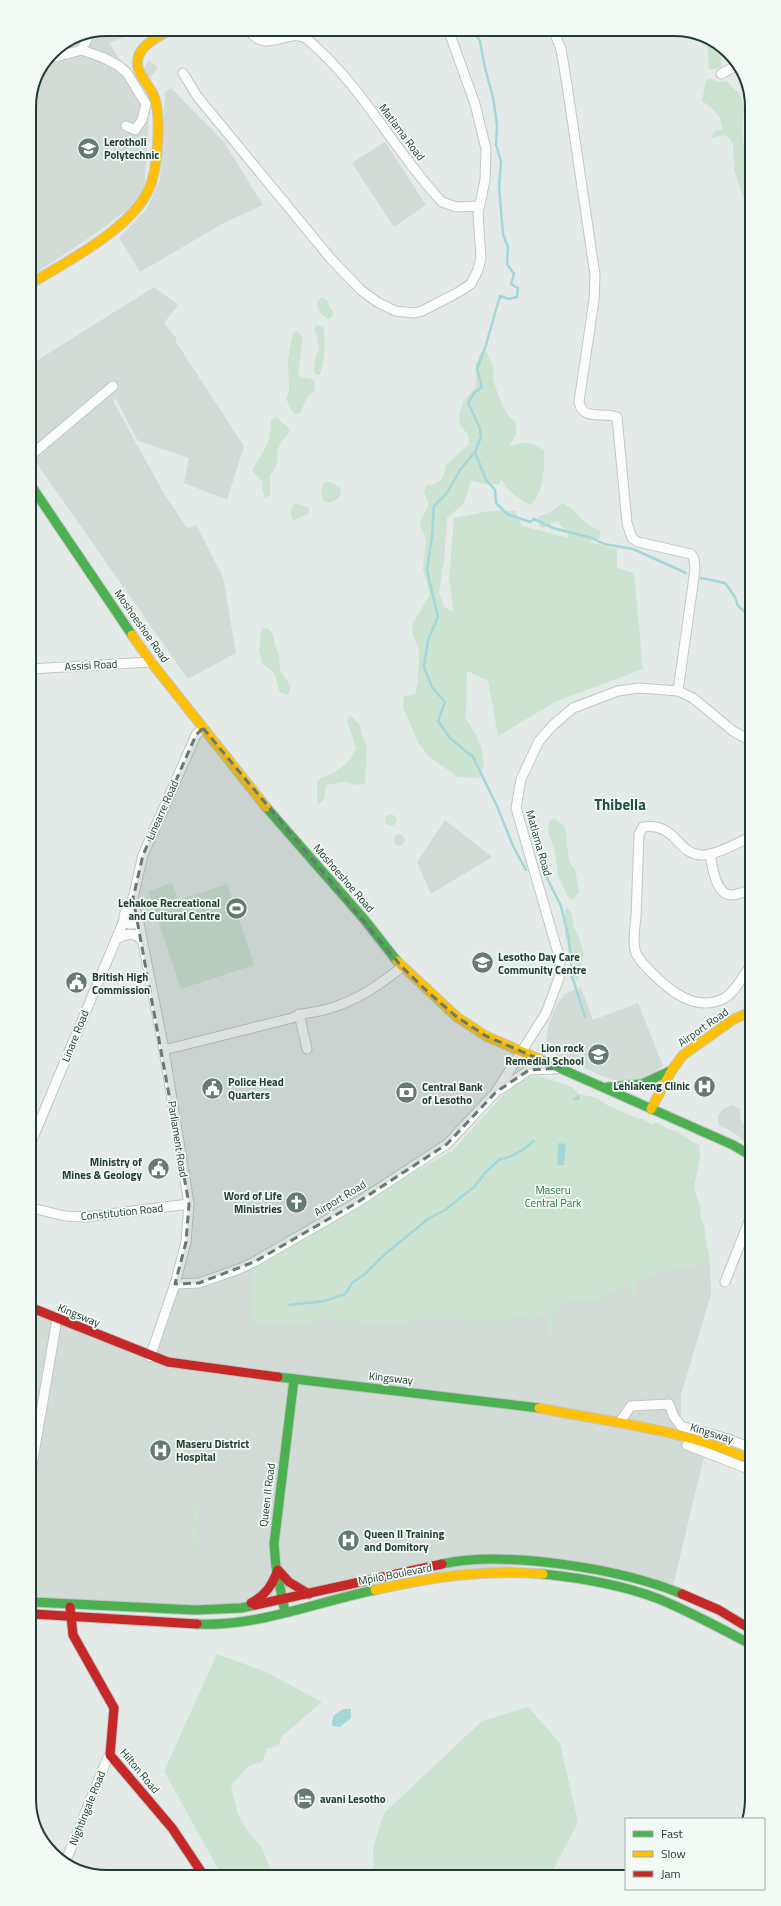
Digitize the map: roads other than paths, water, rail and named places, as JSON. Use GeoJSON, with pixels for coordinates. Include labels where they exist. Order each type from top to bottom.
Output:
{"type":"FeatureCollection","features":[{"type":"Feature","properties":{"kind":"main road"},"geometry":{"type":"LineString","coordinates":[[36,280],[118,225],[139,205],[148,192],[155,166],[157,118],[155,99],[150,86],[137,66],[138,59],[146,45],[161,36]]}},
{"type":"Feature","properties":{"kind":"main road","name":"Moshoeshoe Road"},"geometry":{"type":"LineString","coordinates":[[36,493],[151,662],[251,789],[364,920],[402,967],[457,1017],[486,1036],[745,1152]]}},
{"type":"Feature","properties":{"kind":"main road","name":"Airport Road"},"geometry":{"type":"LineString","coordinates":[[651,1109],[672,1070],[684,1055],[734,1020],[745,1014]]}},
{"type":"Feature","properties":{"kind":"main road"},"geometry":{"type":"LineString","coordinates":[[602,1087],[636,1087],[653,1082],[672,1070]]}},
{"type":"Feature","properties":{"kind":"main road","name":"Kingsway"},"geometry":{"type":"LineString","coordinates":[[36,1310],[150,1357],[194,1367],[493,1402],[652,1430],[688,1438],[745,1457]]}},
{"type":"Feature","properties":{"kind":"main road","name":"Queen II Road"},"geometry":{"type":"LineString","coordinates":[[285,1613],[278,1570],[274,1558],[274,1544],[294,1379]]}},
{"type":"Feature","properties":{"kind":"main road","name":"Mpilo Boulevard"},"geometry":{"type":"LineString","coordinates":[[36,1602],[195,1610],[241,1608],[451,1562],[516,1559],[604,1571],[639,1580],[672,1590],[719,1610],[745,1624]]}},
{"type":"Feature","properties":{"kind":"main road"},"geometry":{"type":"LineString","coordinates":[[241,1608],[263,1598],[271,1587],[278,1570],[289,1582],[309,1594]]}},
{"type":"Feature","properties":{"kind":"main road","name":"Mpilo Boulevard"},"geometry":{"type":"LineString","coordinates":[[36,1614],[215,1625],[249,1622],[345,1596],[400,1584],[452,1575],[484,1572],[516,1572],[572,1577],[602,1582],[658,1599],[743,1639]]}},
{"type":"Feature","properties":{"kind":"main road","name":"Hilton Road"},"geometry":{"type":"LineString","coordinates":[[70,1604],[73,1635],[114,1708],[110,1755],[175,1830],[200,1870]]}},
{"type":"Feature","properties":{"kind":"street","name":"Matlama Road"},"geometry":{"type":"LineString","coordinates":[[254,36],[262,41],[276,40],[291,36]]}},
{"type":"Feature","properties":{"kind":"street","name":"Matlama Road"},"geometry":{"type":"LineString","coordinates":[[298,36],[307,39],[346,79],[442,202],[456,207],[479,206]]}},
{"type":"Feature","properties":{"kind":"street"},"geometry":{"type":"LineString","coordinates":[[183,73],[197,96],[331,259],[361,290],[377,302],[395,311],[414,313],[445,300],[471,284],[478,270],[481,258],[479,206],[485,180],[486,149],[475,104],[451,36]]}},
{"type":"Feature","properties":{"kind":"street"},"geometry":{"type":"LineString","coordinates":[[556,36],[561,49],[567,85],[595,274],[594,300],[579,402],[582,410],[587,414],[613,415],[617,417],[627,523],[632,538],[638,542],[691,554],[694,560],[695,570],[678,691]]}},
{"type":"Feature","properties":{"kind":"street"},"geometry":{"type":"LineString","coordinates":[[82,50],[87,39]]}},
{"type":"Feature","properties":{"kind":"street"},"geometry":{"type":"LineString","coordinates":[[58,56],[82,50],[119,66],[128,73],[146,104],[142,120],[135,130],[126,126]]}},
{"type":"Feature","properties":{"kind":"street"},"geometry":{"type":"LineString","coordinates":[[721,74],[733,68]]}},
{"type":"Feature","properties":{"kind":"street"},"geometry":{"type":"LineString","coordinates":[[36,451],[113,386]]}},
{"type":"Feature","properties":{"kind":"street","name":"Assisi Road"},"geometry":{"type":"LineString","coordinates":[[36,669],[151,662]]}},
{"type":"Feature","properties":{"kind":"street","name":"Matlama Road"},"geometry":{"type":"LineString","coordinates":[[496,1092],[546,1013],[559,978],[560,960],[516,808],[521,779],[539,741],[552,726],[574,708],[618,691],[639,688],[678,691],[693,698],[733,731],[745,737]]}},
{"type":"Feature","properties":{"kind":"street","name":"Linearre Road"},"geometry":{"type":"LineString","coordinates":[[131,918],[133,898],[143,855],[196,734],[203,728]]}},
{"type":"Feature","properties":{"kind":"street"},"geometry":{"type":"LineString","coordinates":[[745,839],[702,856],[692,853],[666,830],[650,826],[643,827],[639,834],[636,952],[641,962],[658,980],[680,996],[700,1003],[709,1003],[724,999],[745,972]]}},
{"type":"Feature","properties":{"kind":"street"},"geometry":{"type":"LineString","coordinates":[[710,854],[714,876],[722,891],[730,895],[745,891]]}},
{"type":"Feature","properties":{"kind":"street","name":"Linare Road"},"geometry":{"type":"LineString","coordinates":[[36,1131],[118,936],[131,918]]}},
{"type":"Feature","properties":{"kind":"street","name":"Parliament Road"},"geometry":{"type":"LineString","coordinates":[[131,918],[140,938],[164,1050],[189,1204],[186,1242],[175,1284],[150,1357]]}},
{"type":"Feature","properties":{"kind":"street"},"geometry":{"type":"LineString","coordinates":[[118,936],[128,934],[140,938]]}},
{"type":"Feature","properties":{"kind":"street"},"geometry":{"type":"LineString","coordinates":[[164,1050],[285,1019],[299,1014],[324,1010],[351,1002],[374,990],[402,967]]}},
{"type":"Feature","properties":{"kind":"street"},"geometry":{"type":"LineString","coordinates":[[299,1014],[307,1049]]}},
{"type":"Feature","properties":{"kind":"street"},"geometry":{"type":"LineString","coordinates":[[496,1092],[529,1070],[560,1068]]}},
{"type":"Feature","properties":{"kind":"street","name":"Airport Road"},"geometry":{"type":"LineString","coordinates":[[175,1284],[199,1283],[239,1270],[358,1202],[447,1144],[496,1092]]}},
{"type":"Feature","properties":{"kind":"street","name":"Constitution Road"},"geometry":{"type":"LineString","coordinates":[[36,1209],[65,1216],[85,1217],[189,1204]]}},
{"type":"Feature","properties":{"kind":"street"},"geometry":{"type":"LineString","coordinates":[[725,1282],[745,1231]]}},
{"type":"Feature","properties":{"kind":"street"},"geometry":{"type":"LineString","coordinates":[[36,1442],[57,1319]]}},
{"type":"Feature","properties":{"kind":"street"},"geometry":{"type":"LineString","coordinates":[[619,1423],[631,1406],[668,1404],[674,1417],[681,1426],[725,1438],[745,1446]]}},
{"type":"Feature","properties":{"kind":"street"},"geometry":{"type":"LineString","coordinates":[[652,1430],[678,1442],[745,1468]]}},
{"type":"Feature","properties":{"kind":"street","name":"Nightingale Road"},"geometry":{"type":"LineString","coordinates":[[67,1858],[107,1758],[110,1755]]}},
{"type":"Feature","properties":{"kind":"water"},"geometry":{"type":"Polygon","coordinates":[[[558,1143],[566,1144],[564,1165],[557,1165],[558,1143]]]}},
{"type":"Feature","properties":{"kind":"water"},"geometry":{"type":"Polygon","coordinates":[[[343,1709],[351,1709],[351,1718],[340,1727],[332,1726],[333,1716],[343,1709]]]}},
{"type":"Feature","properties":{"kind":"waterway"},"geometry":{"type":"LineString","coordinates":[[477,36],[480,41],[485,68],[493,97],[497,125],[496,145],[501,161],[499,186],[503,234],[508,247],[507,264],[514,274],[511,284],[518,288],[517,297],[509,299],[500,296],[485,348],[477,369],[482,387],[474,393],[468,403],[480,428],[481,437],[475,452],[460,470],[447,493],[434,506],[432,536],[427,570],[438,617],[428,640],[424,667],[432,687],[445,702],[438,721],[450,738],[473,757],[497,806],[513,846],[526,870]]}},
{"type":"Feature","properties":{"kind":"waterway"},"geometry":{"type":"LineString","coordinates":[[475,452],[486,480],[495,490],[496,503],[507,514],[530,522],[534,519],[553,528],[592,538],[604,544],[633,549],[686,573]]}},
{"type":"Feature","properties":{"kind":"waterway"},"geometry":{"type":"LineString","coordinates":[[701,578],[725,583],[735,597],[738,606],[745,612]]}},
{"type":"Feature","properties":{"kind":"waterway"},"geometry":{"type":"LineString","coordinates":[[546,876],[561,906],[569,939],[572,976],[585,1017]]}},
{"type":"Feature","properties":{"kind":"waterway"},"geometry":{"type":"LineString","coordinates":[[574,1099],[578,1099],[578,1096]]}},
{"type":"Feature","properties":{"kind":"waterway"},"geometry":{"type":"LineString","coordinates":[[289,1305],[325,1301],[345,1294],[353,1282],[364,1275],[385,1254],[428,1219],[445,1210],[474,1187],[485,1173],[500,1159],[507,1158],[521,1151],[534,1141]]}},
{"type":"Feature","properties":{"kind":"place","name":"Lerotholi Polytechnic"},"geometry":{"type":"Point","coordinates":[88,148]}},
{"type":"Feature","properties":{"kind":"place","name":"Lehakoe Recreational and Cultural Centre"},"geometry":{"type":"Point","coordinates":[236,909]}},
{"type":"Feature","properties":{"kind":"place","name":"Lesotho Day Care Community Centre"},"geometry":{"type":"Point","coordinates":[483,963]}},
{"type":"Feature","properties":{"kind":"place","name":"British High Commission"},"geometry":{"type":"Point","coordinates":[77,983]}},
{"type":"Feature","properties":{"kind":"place","name":"Lion rock Remedial School"},"geometry":{"type":"Point","coordinates":[599,1054]}},
{"type":"Feature","properties":{"kind":"place","name":"Lehlakeng Clinic"},"geometry":{"type":"Point","coordinates":[705,1086]}},
{"type":"Feature","properties":{"kind":"place","name":"Police Head Quarters"},"geometry":{"type":"Point","coordinates":[212,1088]}},
{"type":"Feature","properties":{"kind":"place","name":"Central Bank of Lesotho"},"geometry":{"type":"Point","coordinates":[406,1093]}},
{"type":"Feature","properties":{"kind":"place","name":"Ministry of Mines & Geology"},"geometry":{"type":"Point","coordinates":[158,1168]}},
{"type":"Feature","properties":{"kind":"place","name":"Word of Life Ministries"},"geometry":{"type":"Point","coordinates":[297,1202]}},
{"type":"Feature","properties":{"kind":"place","name":"Maseru District Hospital"},"geometry":{"type":"Point","coordinates":[160,1450]}},
{"type":"Feature","properties":{"kind":"place","name":"Queen II Training and Domitory"},"geometry":{"type":"Point","coordinates":[349,1540]}},
{"type":"Feature","properties":{"kind":"place","name":"avani Lesotho"},"geometry":{"type":"Point","coordinates":[304,1799]}},
{"type":"Feature","properties":{"kind":"district","name":"Thibella"},"geometry":{"type":"Point","coordinates":[620,804]}},
{"type":"Feature","properties":{"kind":"park label","name":"Maseru Central Park"},"geometry":{"type":"Point","coordinates":[553,1196]}}]}
